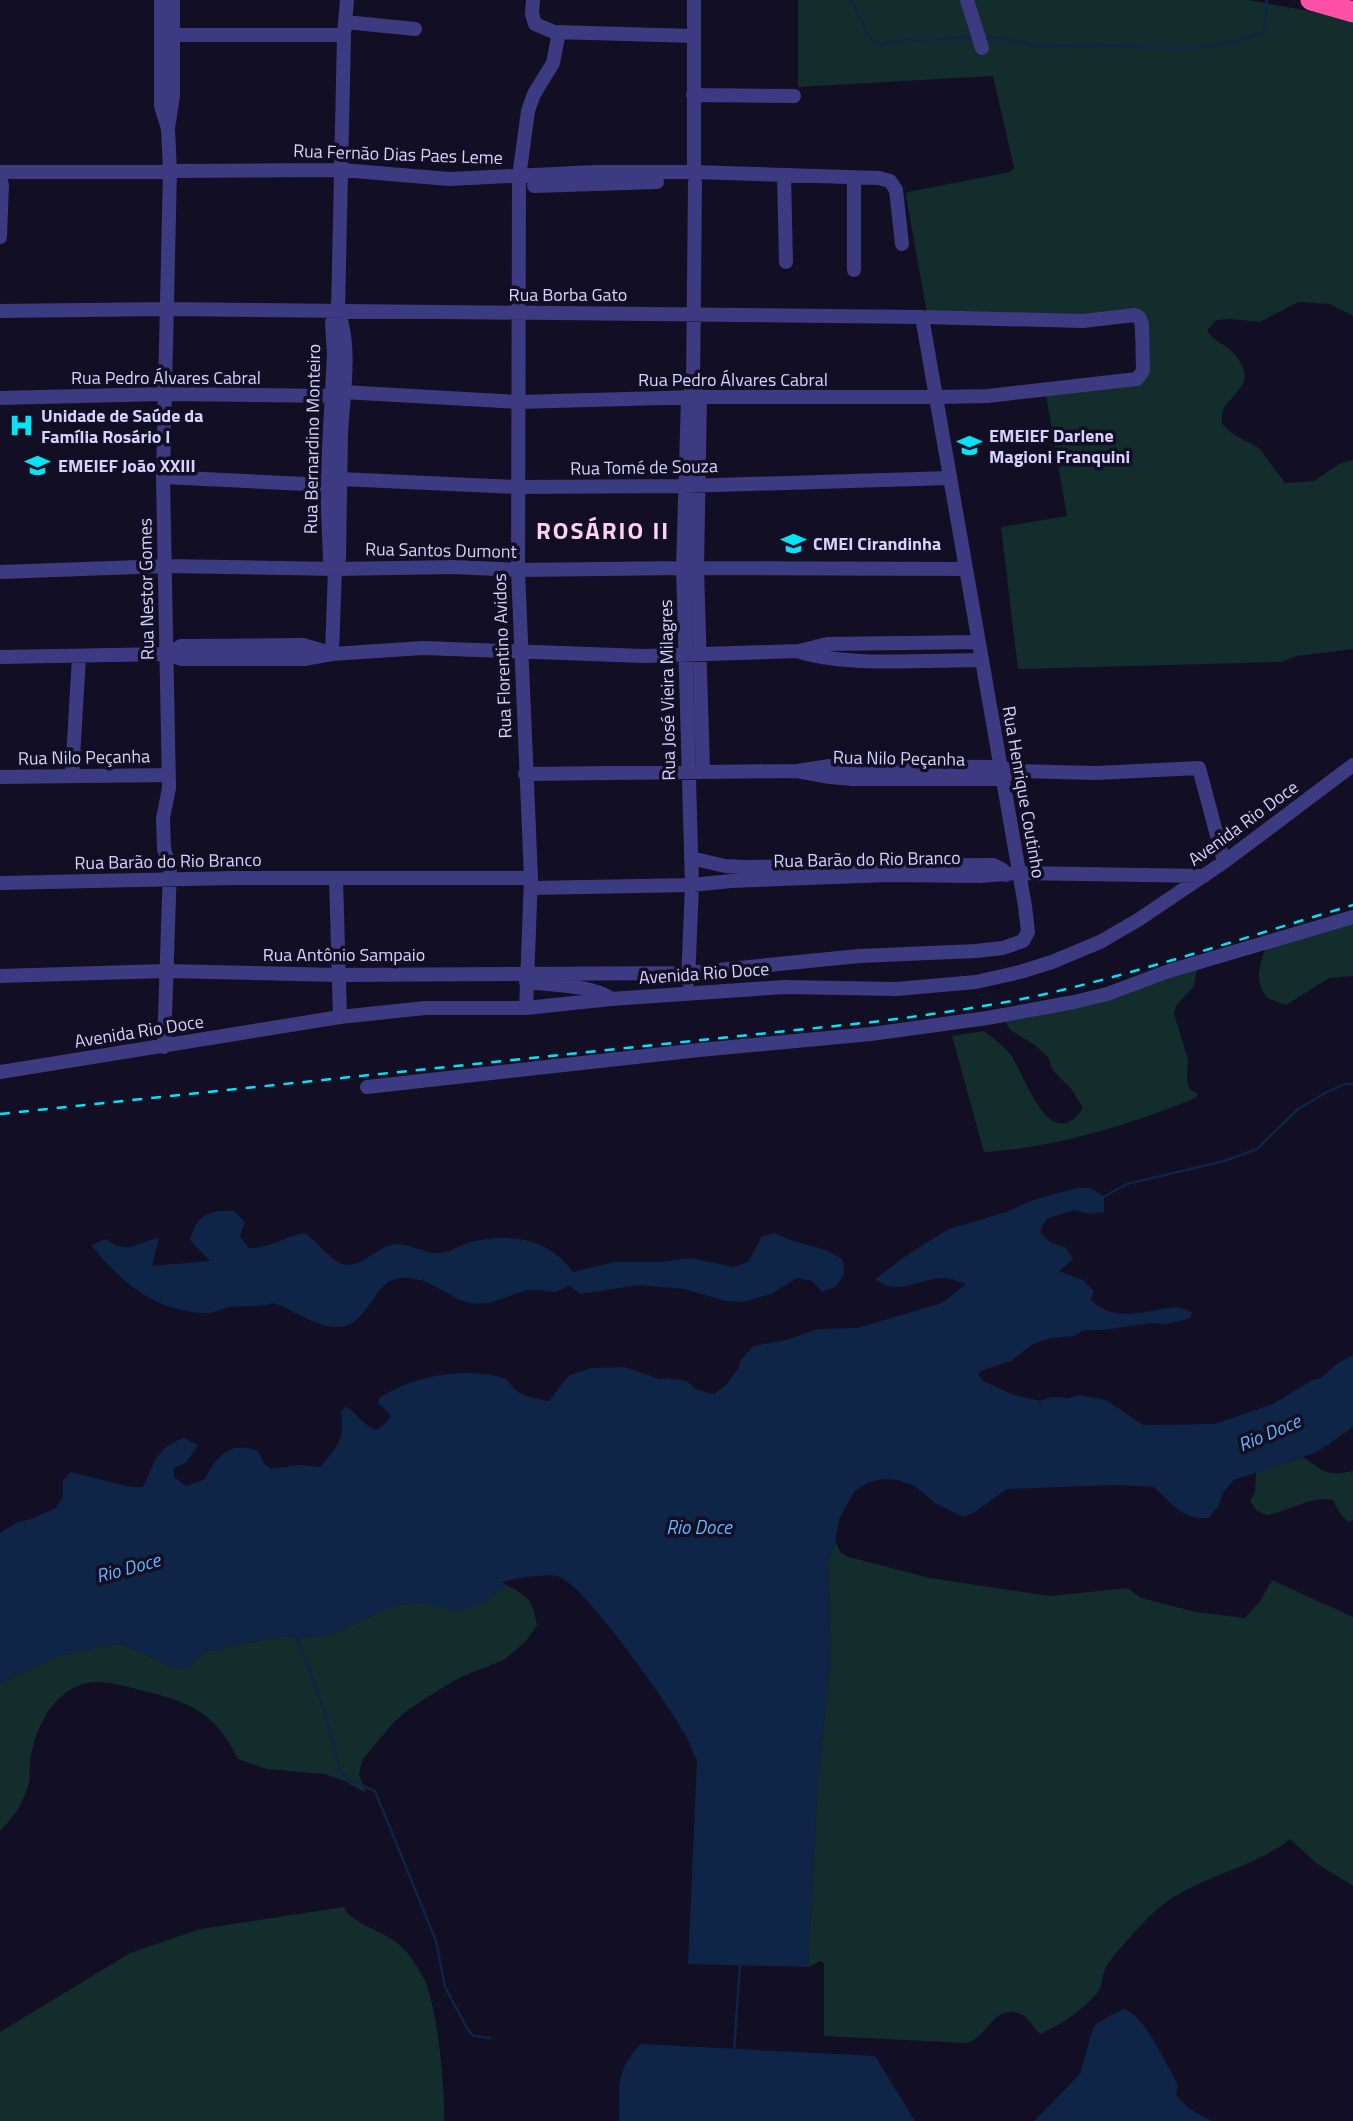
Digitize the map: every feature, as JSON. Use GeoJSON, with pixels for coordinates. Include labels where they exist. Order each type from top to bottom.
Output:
{"type":"FeatureCollection","features":[{"type":"Feature","properties":{"kind":"highway"},"geometry":{"type":"LineString","coordinates":[[1311,0],[1353,12]]}},
{"type":"Feature","properties":{"kind":"street","name":"Rua Nestor Gomes"},"geometry":{"type":"LineString","coordinates":[[161,0],[167,36]]}},
{"type":"Feature","properties":{"kind":"street","name":"Rua Nestor Gomes"},"geometry":{"type":"LineString","coordinates":[[164,1047],[170,867],[164,849],[163,818],[169,775],[163,394],[170,171],[168,130],[162,106],[167,36],[173,0]]}},
{"type":"Feature","properties":{"kind":"street","name":"Rua Bernardino Monteiro"},"geometry":{"type":"LineString","coordinates":[[332,654],[335,569],[339,558],[333,482],[338,394],[345,354],[343,323],[338,310],[347,0]]}},
{"type":"Feature","properties":{"kind":"street"},"geometry":{"type":"LineString","coordinates":[[533,0],[532,14],[535,24],[541,28],[559,32],[694,36]]}},
{"type":"Feature","properties":{"kind":"street"},"geometry":{"type":"LineString","coordinates":[[694,0],[694,394]]}},
{"type":"Feature","properties":{"kind":"street"},"geometry":{"type":"LineString","coordinates":[[967,0],[982,48]]}},
{"type":"Feature","properties":{"kind":"street"},"geometry":{"type":"LineString","coordinates":[[167,36],[415,29]]}},
{"type":"Feature","properties":{"kind":"street","name":"Rua Florentino Avidos"},"geometry":{"type":"LineString","coordinates":[[526,1008],[531,883],[518,570],[519,182],[528,111],[534,94],[553,63],[559,32]]}},
{"type":"Feature","properties":{"kind":"street"},"geometry":{"type":"LineString","coordinates":[[693,95],[794,96]]}},
{"type":"Feature","properties":{"kind":"street","name":"Rua Fernão Dias Paes Leme"},"geometry":{"type":"LineString","coordinates":[[0,172],[342,170],[519,182],[595,172],[784,180],[879,178],[890,181],[896,190],[902,244]]}},
{"type":"Feature","properties":{"kind":"street"},"geometry":{"type":"LineString","coordinates":[[854,177],[854,270]]}},
{"type":"Feature","properties":{"kind":"street"},"geometry":{"type":"LineString","coordinates":[[0,180],[0,237]]}},
{"type":"Feature","properties":{"kind":"street"},"geometry":{"type":"LineString","coordinates":[[784,180],[786,262]]}},
{"type":"Feature","properties":{"kind":"street","name":"Rua Borba Gato"},"geometry":{"type":"LineString","coordinates":[[0,311],[338,310],[1083,321],[1135,315],[1142,324],[1143,371],[1137,379],[1122,382]]}},
{"type":"Feature","properties":{"kind":"street","name":"Rua Henrique Coutinho"},"geometry":{"type":"LineString","coordinates":[[688,973],[859,956],[976,951],[1012,946],[1023,941],[1028,932],[1013,874],[1005,773],[981,660],[922,317]]}},
{"type":"Feature","properties":{"kind":"street","name":"Rua Pedro Álvares Cabral"},"geometry":{"type":"LineString","coordinates":[[0,398],[338,394],[519,402],[694,394],[935,397],[988,396],[1122,382]]}},
{"type":"Feature","properties":{"kind":"street","name":"Rua José Vieira Milagres"},"geometry":{"type":"LineString","coordinates":[[688,992],[695,771],[690,568],[694,394]]}},
{"type":"Feature","properties":{"kind":"street","name":"Rua Tomé de Souza"},"geometry":{"type":"LineString","coordinates":[[163,477],[518,487],[691,486],[949,478]]}},
{"type":"Feature","properties":{"kind":"street","name":"Rua Santos Dumont"},"geometry":{"type":"LineString","coordinates":[[0,572],[166,566],[335,569],[455,567],[518,570],[966,569]]}},
{"type":"Feature","properties":{"kind":"street"},"geometry":{"type":"LineString","coordinates":[[0,657],[167,654],[181,646],[303,645],[332,654],[423,648],[590,655],[799,651],[827,644],[979,642]]}},
{"type":"Feature","properties":{"kind":"street"},"geometry":{"type":"LineString","coordinates":[[799,651],[815,656],[850,660],[981,660]]}},
{"type":"Feature","properties":{"kind":"street"},"geometry":{"type":"LineString","coordinates":[[72,775],[79,657]]}},
{"type":"Feature","properties":{"kind":"street","name":"Avenida Rio Doce"},"geometry":{"type":"LineString","coordinates":[[0,1072],[340,1017],[425,1008],[526,1008],[688,992],[784,987],[897,989],[976,982],[1052,962],[1100,942],[1204,876],[1353,765]]}},
{"type":"Feature","properties":{"kind":"street","name":"Rua Nilo Peçanha"},"geometry":{"type":"LineString","coordinates":[[525,774],[797,771],[853,779],[1199,768],[1224,862]]}},
{"type":"Feature","properties":{"kind":"street","name":"Rua Nilo Peçanha"},"geometry":{"type":"LineString","coordinates":[[0,777],[169,775]]}},
{"type":"Feature","properties":{"kind":"street"},"geometry":{"type":"LineString","coordinates":[[691,858],[725,866],[745,867],[994,865],[1013,874]]}},
{"type":"Feature","properties":{"kind":"street","name":"Rua Barão do Rio Branco"},"geometry":{"type":"LineString","coordinates":[[0,883],[336,878],[692,885],[888,875],[1204,876]]}},
{"type":"Feature","properties":{"kind":"street"},"geometry":{"type":"LineString","coordinates":[[336,878],[340,1017]]}},
{"type":"Feature","properties":{"kind":"street"},"geometry":{"type":"LineString","coordinates":[[366,1087],[685,1051],[872,1034],[1012,1013],[1107,994],[1169,971],[1353,917]]}},
{"type":"Feature","properties":{"kind":"street","name":"Rua Antônio Sampaio"},"geometry":{"type":"LineString","coordinates":[[0,976],[165,971],[526,977],[688,973]]}},
{"type":"Feature","properties":{"kind":"street"},"geometry":{"type":"LineString","coordinates":[[526,977],[603,993],[611,999]]}},
{"type":"Feature","properties":{"kind":"green space"},"geometry":{"type":"Polygon","coordinates":[[[798,0],[1248,0],[1353,19],[1353,316],[1329,304],[1299,302],[1260,322],[1216,320],[1207,331],[1233,352],[1244,373],[1242,385],[1224,408],[1222,424],[1233,434],[1259,448],[1285,483],[1314,481],[1339,464],[1353,460],[1353,649],[1297,656],[1281,662],[1018,669],[1001,527],[1067,516],[1045,390],[1140,376],[1133,317],[928,319],[906,196],[908,192],[1010,172],[1014,168],[993,76],[798,87],[798,0]]]}},
{"type":"Feature","properties":{"kind":"green space"},"geometry":{"type":"Polygon","coordinates":[[[1353,917],[1353,976],[1329,978],[1286,1005],[1267,998],[1259,977],[1260,964],[1268,943],[1353,917]]]}},
{"type":"Feature","properties":{"kind":"green space"},"geometry":{"type":"Polygon","coordinates":[[[1198,964],[1194,986],[1176,1006],[1174,1014],[1188,1059],[1187,1081],[1190,1089],[1198,1094],[1195,1098],[1091,1134],[1037,1146],[984,1152],[952,1036],[984,1031],[1000,1043],[1013,1058],[1032,1096],[1050,1119],[1060,1124],[1071,1121],[1083,1108],[1072,1090],[1052,1069],[1048,1057],[1035,1045],[1010,1030],[1002,1016],[1198,964]]]}},
{"type":"Feature","properties":{"kind":"green space"},"geometry":{"type":"Polygon","coordinates":[[[1303,1457],[1331,1473],[1353,1471],[1353,1520],[1348,1522],[1333,1500],[1324,1499],[1267,1515],[1257,1511],[1250,1501],[1255,1492],[1256,1472],[1303,1457]]]}},
{"type":"Feature","properties":{"kind":"green space"},"geometry":{"type":"Polygon","coordinates":[[[835,1541],[841,1553],[849,1557],[930,1578],[1050,1596],[1128,1588],[1141,1598],[1196,1612],[1245,1618],[1260,1601],[1272,1580],[1353,1617],[1353,1886],[1316,1863],[1290,1839],[1256,1860],[1201,1883],[1166,1903],[1145,1921],[1113,1957],[1105,1969],[1100,1988],[1087,2004],[1040,2034],[1025,2016],[1014,2012],[998,2016],[981,2034],[966,2043],[824,2036],[824,1964],[821,1961],[808,1967],[818,1780],[831,1653],[828,1560],[835,1541]]]}},
{"type":"Feature","properties":{"kind":"green space"},"geometry":{"type":"Polygon","coordinates":[[[506,1585],[529,1600],[537,1626],[525,1642],[504,1660],[461,1677],[408,1710],[394,1722],[363,1759],[359,1774],[366,1793],[345,1781],[324,1774],[267,1769],[238,1759],[214,1723],[193,1708],[168,1697],[99,1682],[71,1689],[50,1709],[36,1736],[26,1793],[17,1810],[0,1831],[0,1683],[57,1656],[119,1643],[173,1667],[187,1668],[204,1652],[277,1637],[327,1636],[396,1605],[415,1602],[482,1604],[506,1585]]]}},
{"type":"Feature","properties":{"kind":"green space"},"geometry":{"type":"Polygon","coordinates":[[[344,1907],[352,1917],[400,1946],[413,1960],[425,1981],[434,2011],[440,2050],[444,2121],[0,2121],[0,2032],[130,1953],[200,1929],[344,1907]]]}},
{"type":"Feature","properties":{"kind":"water","name":"Rio Doce"},"geometry":{"type":"Polygon","coordinates":[[[1077,1188],[1091,1188],[1104,1197],[1104,1212],[1089,1214],[1074,1210],[1046,1219],[1040,1232],[1051,1243],[1065,1247],[1073,1259],[1059,1271],[1083,1280],[1094,1291],[1091,1300],[1104,1309],[1133,1314],[1183,1308],[1192,1313],[1190,1318],[1167,1324],[1151,1323],[1083,1330],[1075,1336],[1051,1338],[1033,1344],[1011,1361],[980,1371],[979,1376],[985,1382],[1014,1395],[1040,1401],[1052,1397],[1068,1398],[1079,1395],[1106,1400],[1143,1425],[1215,1424],[1273,1404],[1312,1380],[1321,1378],[1338,1363],[1353,1355],[1353,1427],[1317,1452],[1234,1480],[1224,1491],[1209,1518],[1184,1514],[1154,1487],[1114,1485],[1007,1489],[963,1517],[935,1503],[915,1486],[898,1480],[883,1479],[868,1483],[854,1492],[840,1517],[828,1560],[831,1653],[818,1780],[808,1967],[688,1964],[697,1760],[685,1734],[644,1672],[588,1602],[560,1577],[540,1576],[502,1582],[506,1585],[482,1604],[456,1611],[415,1602],[396,1605],[327,1636],[277,1637],[204,1652],[187,1668],[173,1667],[119,1643],[57,1656],[0,1683],[0,1533],[16,1523],[56,1508],[63,1496],[63,1480],[71,1472],[131,1487],[143,1487],[162,1451],[184,1438],[198,1445],[186,1463],[174,1468],[174,1477],[186,1486],[205,1479],[219,1457],[232,1449],[248,1448],[258,1451],[264,1464],[271,1469],[299,1465],[320,1467],[339,1442],[342,1429],[341,1411],[346,1407],[376,1430],[390,1417],[378,1403],[379,1398],[408,1384],[441,1375],[491,1375],[507,1379],[515,1389],[525,1395],[549,1401],[569,1375],[592,1368],[625,1367],[659,1379],[687,1381],[695,1389],[714,1394],[727,1384],[740,1361],[753,1346],[786,1340],[818,1329],[857,1328],[942,1303],[966,1284],[944,1278],[892,1287],[875,1279],[949,1229],[1077,1188]]]}},
{"type":"Feature","properties":{"kind":"water"},"geometry":{"type":"Polygon","coordinates":[[[220,1211],[234,1211],[245,1222],[240,1236],[248,1248],[306,1233],[333,1259],[349,1265],[397,1244],[438,1253],[468,1243],[512,1238],[526,1240],[552,1251],[573,1272],[614,1262],[660,1262],[690,1258],[734,1267],[748,1262],[762,1236],[776,1233],[835,1255],[843,1260],[844,1275],[835,1287],[822,1292],[812,1281],[797,1278],[771,1294],[742,1302],[726,1301],[684,1289],[639,1285],[581,1294],[569,1286],[555,1292],[532,1290],[490,1302],[474,1303],[458,1299],[419,1280],[402,1278],[382,1287],[361,1315],[352,1323],[341,1327],[320,1324],[273,1303],[230,1307],[209,1313],[174,1308],[157,1302],[128,1283],[91,1245],[106,1239],[120,1247],[126,1247],[159,1238],[152,1266],[210,1261],[190,1240],[200,1219],[220,1211]]]}},
{"type":"Feature","properties":{"kind":"water"},"geometry":{"type":"Polygon","coordinates":[[[1123,2009],[1139,2020],[1154,2041],[1178,2085],[1176,2095],[1188,2108],[1212,2121],[1034,2121],[1080,2074],[1093,2028],[1123,2009]]]}},
{"type":"Feature","properties":{"kind":"water"},"geometry":{"type":"Polygon","coordinates":[[[641,2044],[875,2056],[915,2121],[619,2121],[622,2071],[641,2044]]]}},
{"type":"Feature","properties":{"kind":"waterway"},"geometry":{"type":"LineString","coordinates":[[851,0],[871,40],[881,45],[907,39],[918,41],[973,37]]}},
{"type":"Feature","properties":{"kind":"waterway"},"geometry":{"type":"LineString","coordinates":[[983,37],[1041,47],[1079,45],[1196,48],[1220,45],[1264,31],[1267,0]]}},
{"type":"Feature","properties":{"kind":"waterway"},"geometry":{"type":"LineString","coordinates":[[1103,1197],[1127,1184],[1224,1161],[1257,1149],[1298,1109],[1327,1092],[1345,1084],[1353,1084]]}},
{"type":"Feature","properties":{"kind":"waterway"},"geometry":{"type":"LineString","coordinates":[[297,1637],[324,1710],[341,1772],[351,1781],[375,1791],[436,1941],[445,1987],[468,2030],[474,2036],[490,2038]]}},
{"type":"Feature","properties":{"kind":"waterway"},"geometry":{"type":"LineString","coordinates":[[734,2051],[740,1964]]}},
{"type":"Feature","properties":{"kind":"railway"},"geometry":{"type":"LineString","coordinates":[[0,1114],[873,1022],[957,1010],[1041,995],[1119,975],[1353,905]]}},
{"type":"Feature","properties":{"kind":"place","name":"Unidade de Saúde da Família Rosário I"},"geometry":{"type":"Point","coordinates":[21,425]}},
{"type":"Feature","properties":{"kind":"place","name":"EMEIEF Darlene Magioni Franquini"},"geometry":{"type":"Point","coordinates":[969,445]}},
{"type":"Feature","properties":{"kind":"place","name":"EMEIEF João XXIII"},"geometry":{"type":"Point","coordinates":[38,465]}},
{"type":"Feature","properties":{"kind":"place","name":"CMEI Cirandinha"},"geometry":{"type":"Point","coordinates":[793,543]}},
{"type":"Feature","properties":{"kind":"district","name":"ROSÁRIO II"},"geometry":{"type":"Point","coordinates":[603,530]}}]}
